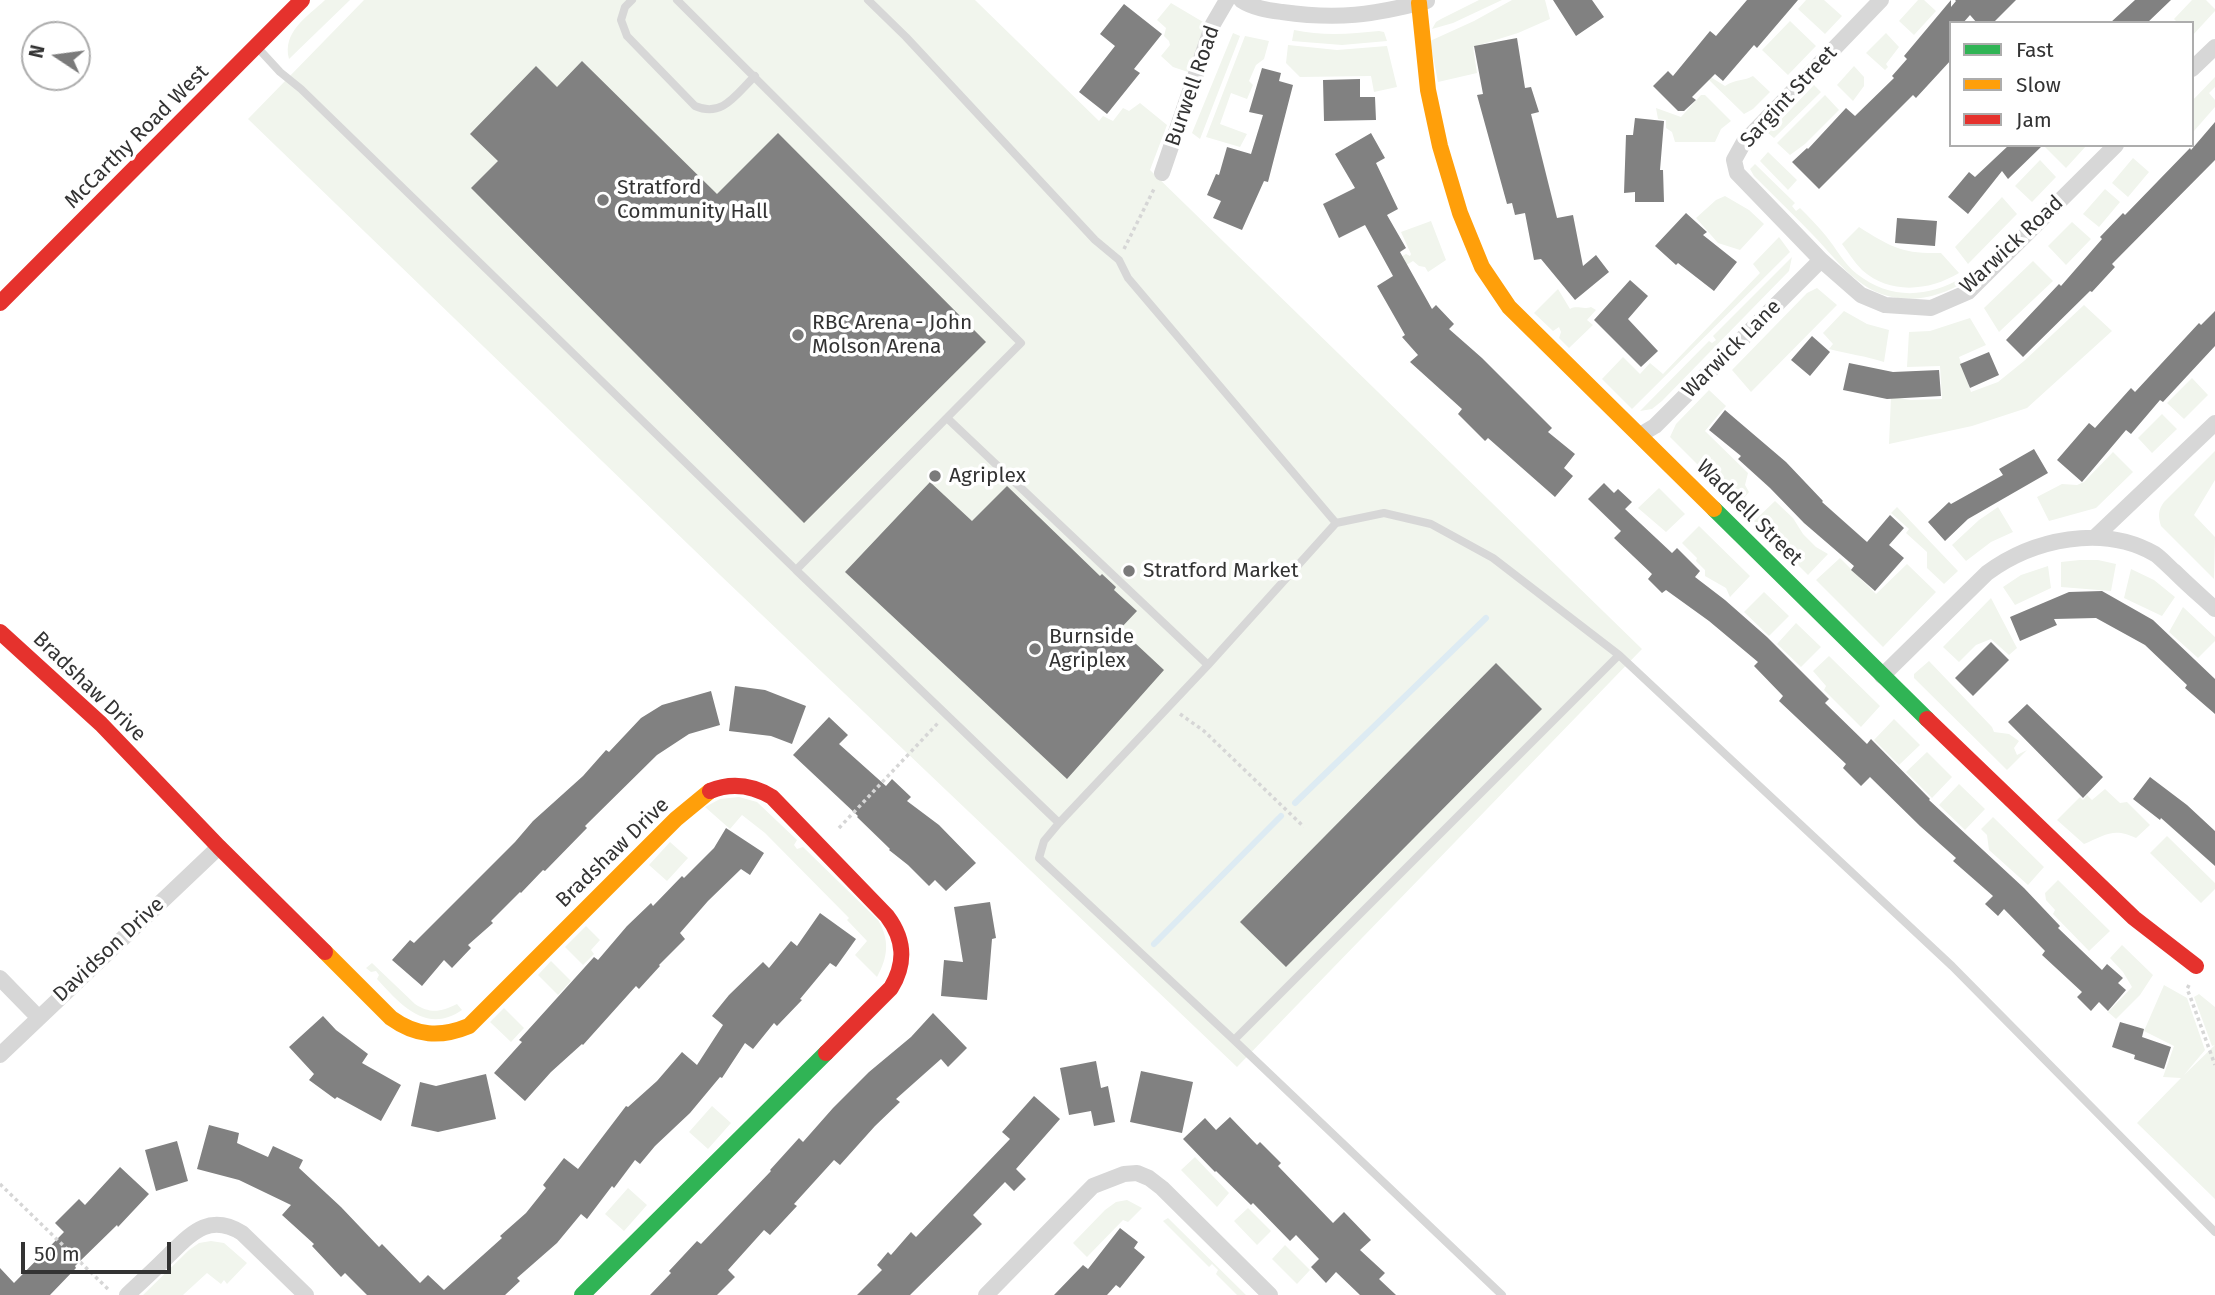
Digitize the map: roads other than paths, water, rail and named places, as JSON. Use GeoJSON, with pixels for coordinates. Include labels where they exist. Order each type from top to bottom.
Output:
{"type":"FeatureCollection","features":[{"type":"Feature","properties":{"kind":"street","name":"McCarthy Road West"},"geometry":{"type":"LineString","coordinates":[[0,303],[302,0]]}},
{"type":"Feature","properties":{"kind":"street","name":"Burwell Road"},"geometry":{"type":"LineString","coordinates":[[1162,173],[1213,24],[1227,0]]}},
{"type":"Feature","properties":{"kind":"street"},"geometry":{"type":"LineString","coordinates":[[1241,0],[1249,5],[1273,10],[1344,17],[1366,15],[1424,1]]}},
{"type":"Feature","properties":{"kind":"street","name":"Sargint Street"},"geometry":{"type":"LineString","coordinates":[[1821,260],[1737,173],[1734,160],[1744,142],[1881,0]]}},
{"type":"Feature","properties":{"kind":"street","name":"Waddell Street"},"geometry":{"type":"LineString","coordinates":[[1424,1],[1428,90],[1440,146],[1460,214],[1482,267],[1509,307],[1882,676],[2134,918],[2196,966]]}},
{"type":"Feature","properties":{"kind":"street"},"geometry":{"type":"LineString","coordinates":[[2194,67],[2215,47]]}},
{"type":"Feature","properties":{"kind":"street","name":"Warwick Road"},"geometry":{"type":"LineString","coordinates":[[1821,260],[1861,295],[1885,305],[1931,308],[1968,292],[2114,147]]}},
{"type":"Feature","properties":{"kind":"street","name":"Warwick Lane"},"geometry":{"type":"LineString","coordinates":[[1640,435],[1655,426],[1821,260]]}},
{"type":"Feature","properties":{"kind":"street"},"geometry":{"type":"LineString","coordinates":[[2094,538],[2215,423]]}},
{"type":"Feature","properties":{"kind":"street"},"geometry":{"type":"LineString","coordinates":[[1882,676],[1975,583],[2004,560],[2050,543],[2094,538],[2123,541],[2156,555],[2215,609]]}},
{"type":"Feature","properties":{"kind":"street","name":"Bradshaw Drive"},"geometry":{"type":"LineString","coordinates":[[0,632],[101,724],[219,847],[391,1018],[408,1030],[428,1035],[449,1034],[469,1026],[586,906],[701,798],[720,788],[742,785],[772,797],[892,922],[900,936],[903,951],[902,967],[891,988],[582,1295]]}},
{"type":"Feature","properties":{"kind":"street","name":"Davidson Drive"},"geometry":{"type":"LineString","coordinates":[[0,1055],[219,847]]}},
{"type":"Feature","properties":{"kind":"street"},"geometry":{"type":"LineString","coordinates":[[0,978],[38,1017]]}},
{"type":"Feature","properties":{"kind":"street"},"geometry":{"type":"LineString","coordinates":[[986,1295],[1093,1186],[1124,1174],[1137,1173],[1162,1188],[1270,1295]]}},
{"type":"Feature","properties":{"kind":"street"},"geometry":{"type":"LineString","coordinates":[[127,1295],[193,1233],[200,1228],[218,1225],[234,1228],[242,1233],[306,1295]]}},
{"type":"Feature","properties":{"kind":"lane"},"geometry":{"type":"LineString","coordinates":[[632,0],[625,7],[621,20],[627,36],[695,106],[706,111],[720,109],[755,76]]}},
{"type":"Feature","properties":{"kind":"lane"},"geometry":{"type":"LineString","coordinates":[[677,0],[1021,343],[796,570]]}},
{"type":"Feature","properties":{"kind":"lane"},"geometry":{"type":"LineString","coordinates":[[868,0],[1095,240],[1119,260],[1128,278],[1336,523]]}},
{"type":"Feature","properties":{"kind":"lane"},"geometry":{"type":"LineString","coordinates":[[257,47],[1059,823]]}},
{"type":"Feature","properties":{"kind":"lane"},"geometry":{"type":"LineString","coordinates":[[947,418],[1208,665]]}},
{"type":"Feature","properties":{"kind":"lane"},"geometry":{"type":"LineString","coordinates":[[1502,1295],[1040,858],[1044,841],[1059,823],[1208,665],[1336,523],[1384,513],[1431,524],[1493,558],[1619,655],[1952,966],[2215,1232]]}},
{"type":"Feature","properties":{"kind":"lane"},"geometry":{"type":"LineString","coordinates":[[1234,1040],[1619,655]]}},
{"type":"Feature","properties":{"kind":"waterway"},"geometry":{"type":"LineString","coordinates":[[1295,803],[1486,618]]}},
{"type":"Feature","properties":{"kind":"waterway"},"geometry":{"type":"LineString","coordinates":[[1154,944],[1281,816]]}},
{"type":"Feature","properties":{"kind":"place","name":"Stratford Community Hall"},"geometry":{"type":"Point","coordinates":[603,200]}},
{"type":"Feature","properties":{"kind":"place","name":"RBC Arena - John Molson Arena"},"geometry":{"type":"Point","coordinates":[798,335]}},
{"type":"Feature","properties":{"kind":"place","name":"Agriplex"},"geometry":{"type":"Point","coordinates":[935,476]}},
{"type":"Feature","properties":{"kind":"place","name":"Stratford Market"},"geometry":{"type":"Point","coordinates":[1129,571]}},
{"type":"Feature","properties":{"kind":"place","name":"Burnside Agriplex"},"geometry":{"type":"Point","coordinates":[1035,649]}}]}
